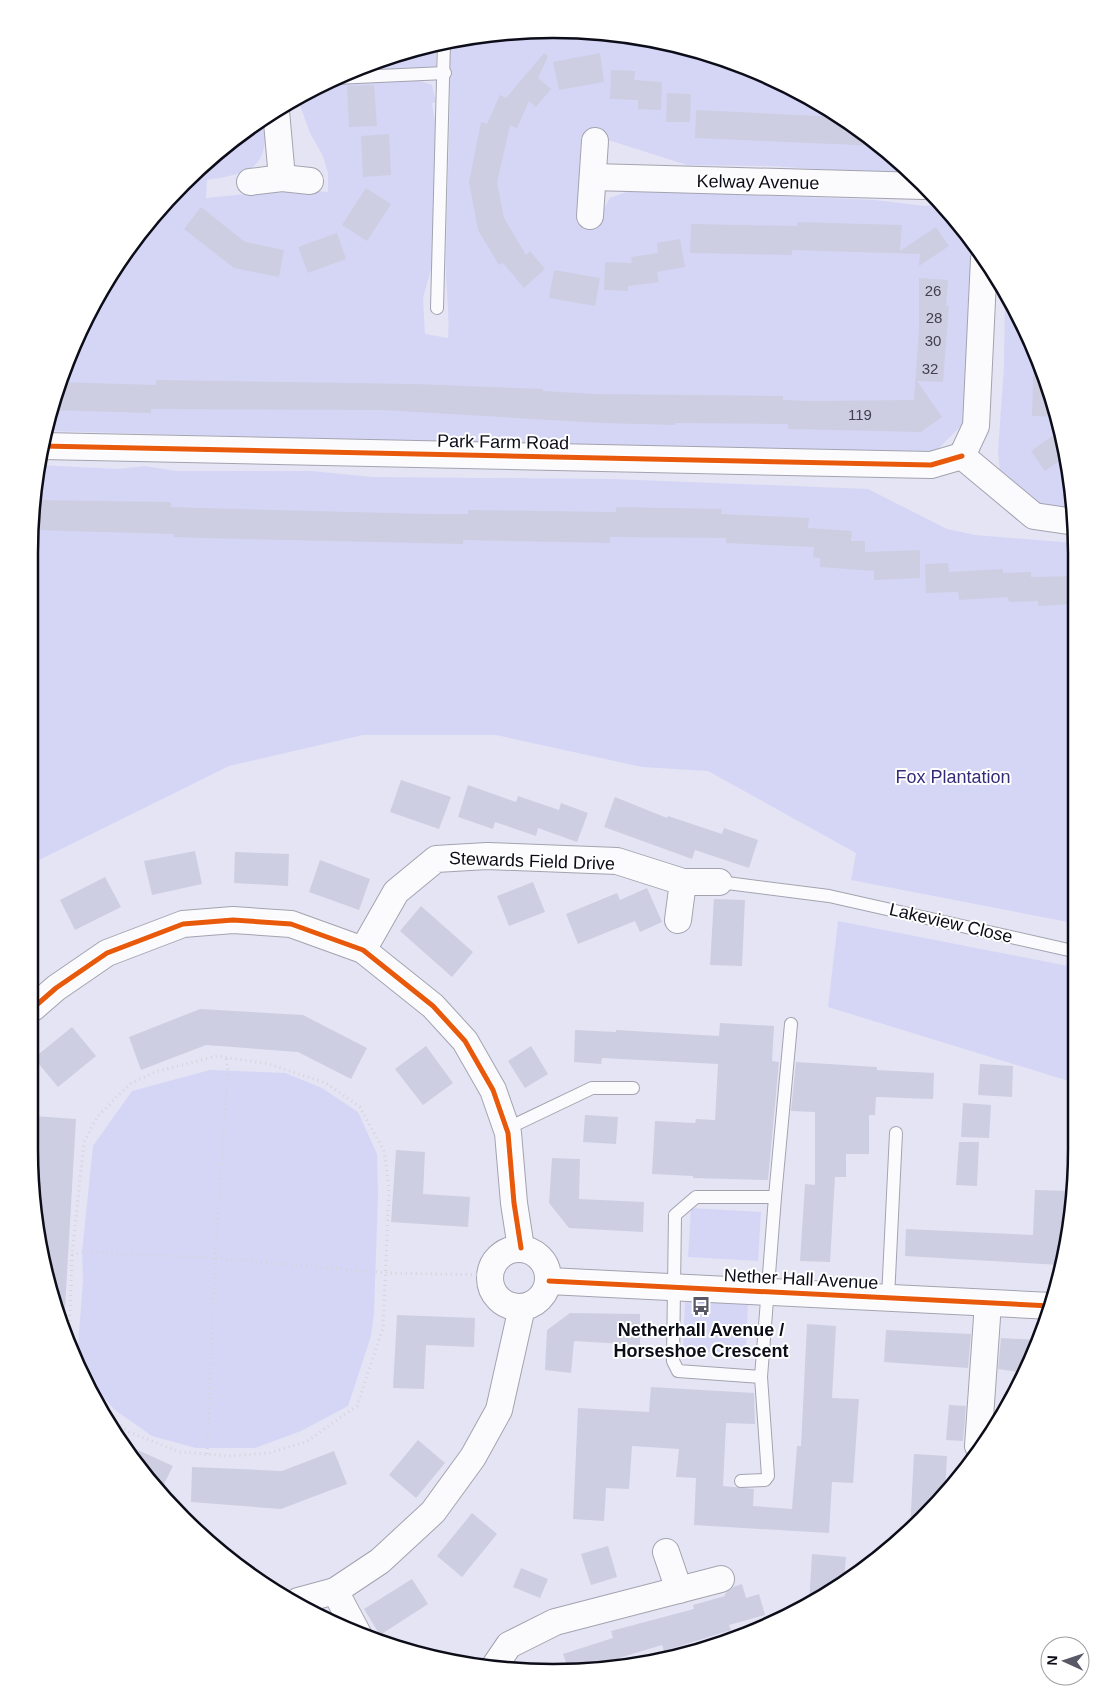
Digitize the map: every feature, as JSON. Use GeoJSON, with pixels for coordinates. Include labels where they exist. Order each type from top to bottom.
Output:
{"type":"FeatureCollection","features":[{"type":"Feature","properties":{"kind":"street"},"geometry":{"type":"LineString","coordinates":[[277,117],[282,178]]}},
{"type":"Feature","properties":{"kind":"street"},"geometry":{"type":"LineString","coordinates":[[590,216],[595,141]]}},
{"type":"Feature","properties":{"kind":"street","name":"Kelway Avenue"},"geometry":{"type":"LineString","coordinates":[[593,177],[915,186]]}},
{"type":"Feature","properties":{"kind":"street"},"geometry":{"type":"LineString","coordinates":[[250,182],[282,178],[310,181]]}},
{"type":"Feature","properties":{"kind":"street"},"geometry":{"type":"LineString","coordinates":[[983,270],[976,426],[962,456],[1034,516],[1066,521]]}},
{"type":"Feature","properties":{"kind":"street","name":"Park Farm Road"},"geometry":{"type":"LineString","coordinates":[[48,446],[931,465],[962,456]]}},
{"type":"Feature","properties":{"kind":"street","name":"Stewards Field Drive"},"geometry":{"type":"LineString","coordinates":[[363,950],[396,892],[436,859],[487,856],[617,861],[683,882],[719,882]]}},
{"type":"Feature","properties":{"kind":"street"},"geometry":{"type":"LineString","coordinates":[[678,920],[683,882]]}},
{"type":"Feature","properties":{"kind":"street"},"geometry":{"type":"LineString","coordinates":[[38,1004],[56,988],[107,953],[184,924],[233,920],[291,924],[363,950],[433,1006],[465,1041],[492,1090],[506,1129],[521,1248]]}},
{"type":"Feature","properties":{"kind":"street"},"geometry":{"type":"LineString","coordinates":[[521,1248],[536,1252],[548,1267],[549,1281],[544,1295],[534,1303],[522,1307],[508,1306],[494,1293],[490,1275],[491,1267],[503,1253],[521,1248]]}},
{"type":"Feature","properties":{"kind":"street","name":"Nether Hall Avenue"},"geometry":{"type":"LineString","coordinates":[[549,1281],[1043,1306]]}},
{"type":"Feature","properties":{"kind":"street"},"geometry":{"type":"LineString","coordinates":[[981,1435],[988,1303]]}},
{"type":"Feature","properties":{"kind":"street"},"geometry":{"type":"LineString","coordinates":[[304,1599],[335,1591],[380,1561],[433,1512],[473,1457],[498,1410],[522,1307]]}},
{"type":"Feature","properties":{"kind":"street"},"geometry":{"type":"LineString","coordinates":[[666,1552],[679,1590]]}},
{"type":"Feature","properties":{"kind":"street"},"geometry":{"type":"LineString","coordinates":[[499,1660],[509,1645],[555,1622],[721,1579]]}},
{"type":"Feature","properties":{"kind":"street"},"geometry":{"type":"LineString","coordinates":[[335,1591],[352,1623]]}},
{"type":"Feature","properties":{"kind":"lane"},"geometry":{"type":"LineString","coordinates":[[438,308],[444,49]]}},
{"type":"Feature","properties":{"kind":"lane"},"geometry":{"type":"LineString","coordinates":[[355,77],[444,73]]}},
{"type":"Feature","properties":{"kind":"lane","name":"Stewards Field Drive"},"geometry":{"type":"LineString","coordinates":[[719,882],[829,896]]}},
{"type":"Feature","properties":{"kind":"lane","name":"Lakeview Close"},"geometry":{"type":"LineString","coordinates":[[829,896],[1068,949]]}},
{"type":"Feature","properties":{"kind":"lane"},"geometry":{"type":"LineString","coordinates":[[741,1481],[765,1480],[768,1476],[762,1376],[774,1198],[791,1024]]}},
{"type":"Feature","properties":{"kind":"lane"},"geometry":{"type":"LineString","coordinates":[[506,1129],[592,1088],[633,1088]]}},
{"type":"Feature","properties":{"kind":"lane"},"geometry":{"type":"LineString","coordinates":[[888,1298],[896,1133]]}},
{"type":"Feature","properties":{"kind":"lane"},"geometry":{"type":"LineString","coordinates":[[762,1376],[678,1371],[673,1361],[675,1214],[696,1197],[774,1198]]}},
{"type":"Feature","properties":{"kind":"path"},"geometry":{"type":"LineString","coordinates":[[70,1326],[72,1255],[84,1142],[97,1117],[130,1084],[155,1072],[207,1057],[226,1057],[269,1064],[326,1083],[360,1106],[384,1151],[389,1189],[387,1273],[383,1328],[357,1406],[306,1442],[269,1453],[229,1456],[180,1452],[129,1432],[117,1424]]}},
{"type":"Feature","properties":{"kind":"path"},"geometry":{"type":"LineString","coordinates":[[207,1454],[215,1258],[228,1070],[226,1057]]}},
{"type":"Feature","properties":{"kind":"path"},"geometry":{"type":"LineString","coordinates":[[72,1255],[82,1252],[215,1258],[387,1273],[490,1275]]}},
{"type":"Feature","properties":{"kind":"green space"},"geometry":{"type":"Polygon","coordinates":[[[519,39],[586,39],[653,47],[718,65],[780,91],[810,106],[839,124],[902,174],[769,166],[687,165],[605,139],[592,136],[581,137],[577,214],[589,224],[600,226],[602,212],[610,198],[632,190],[875,200],[925,206],[933,205],[972,253],[966,421],[932,455],[52,431],[77,355],[106,295],[124,266],[165,213],[213,165],[265,125],[264,148],[261,158],[247,170],[207,180],[206,198],[282,191],[328,192],[328,173],[323,156],[310,133],[299,104],[341,84],[415,79],[432,85],[436,102],[432,103],[436,129],[434,259],[423,298],[425,334],[448,338],[446,268],[450,47],[519,39]]]}},
{"type":"Feature","properties":{"kind":"green space"},"geometry":{"type":"Polygon","coordinates":[[[436,51],[436,66],[429,70],[366,73],[436,51]]]}},
{"type":"Feature","properties":{"kind":"green space"},"geometry":{"type":"Polygon","coordinates":[[[1005,307],[1028,355],[1050,419],[1058,452],[1065,511],[1043,507],[1000,472],[998,452],[1004,366],[1005,307]]]}},
{"type":"Feature","properties":{"kind":"green space","name":"Fox Plantation"},"geometry":{"type":"Polygon","coordinates":[[[45,465],[118,469],[145,466],[176,471],[312,471],[372,477],[614,479],[868,489],[947,529],[975,535],[1067,542],[1068,922],[851,880],[856,853],[708,771],[642,767],[496,735],[363,735],[229,766],[38,861],[38,552],[39,519],[45,465]]]}},
{"type":"Feature","properties":{"kind":"green space"},"geometry":{"type":"Polygon","coordinates":[[[838,921],[1068,966],[1068,1081],[828,1007],[838,921]]]}},
{"type":"Feature","properties":{"kind":"green space"},"geometry":{"type":"Polygon","coordinates":[[[210,1070],[285,1073],[322,1088],[358,1112],[377,1154],[378,1195],[374,1313],[371,1336],[348,1406],[301,1431],[255,1448],[196,1448],[152,1436],[115,1410],[99,1392],[78,1348],[83,1281],[82,1252],[93,1146],[132,1091],[210,1070]]]}},
{"type":"Feature","properties":{"kind":"green space"},"geometry":{"type":"Polygon","coordinates":[[[691,1208],[761,1212],[758,1261],[688,1257],[691,1208]]]}},
{"type":"Feature","properties":{"kind":"green space"},"geometry":{"type":"Polygon","coordinates":[[[685,1300],[748,1303],[746,1353],[683,1351],[685,1300]]]}},
{"type":"Feature","properties":{"kind":"building"},"geometry":{"type":"Polygon","coordinates":[[[544,53],[548,56],[538,78],[551,89],[536,107],[529,101],[517,128],[510,125],[497,183],[504,218],[526,255],[530,251],[545,269],[524,288],[503,263],[499,265],[478,230],[469,182],[481,122],[487,124],[500,95],[506,98],[544,53]]]}},
{"type":"Feature","properties":{"kind":"building"},"geometry":{"type":"Polygon","coordinates":[[[600,53],[604,82],[559,90],[553,62],[600,53]]]}},
{"type":"Feature","properties":{"kind":"building"},"geometry":{"type":"Polygon","coordinates":[[[611,70],[635,71],[634,80],[662,82],[661,110],[638,109],[638,100],[610,99],[611,70]]]}},
{"type":"Feature","properties":{"kind":"building"},"geometry":{"type":"Polygon","coordinates":[[[374,85],[377,126],[349,127],[347,86],[374,85]]]}},
{"type":"Feature","properties":{"kind":"building"},"geometry":{"type":"Polygon","coordinates":[[[667,93],[691,94],[690,122],[666,122],[667,93]]]}},
{"type":"Feature","properties":{"kind":"building"},"geometry":{"type":"Polygon","coordinates":[[[696,110],[827,116],[868,145],[695,138],[696,110]]]}},
{"type":"Feature","properties":{"kind":"building"},"geometry":{"type":"Polygon","coordinates":[[[389,134],[391,175],[363,177],[361,136],[389,134]]]}},
{"type":"Feature","properties":{"kind":"building"},"geometry":{"type":"Polygon","coordinates":[[[366,188],[391,204],[367,241],[342,225],[366,188]]]}},
{"type":"Feature","properties":{"kind":"building"},"geometry":{"type":"Polygon","coordinates":[[[201,207],[245,242],[284,250],[279,277],[234,268],[184,229],[201,207]]]}},
{"type":"Feature","properties":{"kind":"building"},"geometry":{"type":"Polygon","coordinates":[[[798,222],[902,225],[900,251],[936,227],[949,246],[919,266],[920,254],[792,250],[792,255],[690,253],[691,224],[797,226],[798,222]]]}},
{"type":"Feature","properties":{"kind":"building"},"geometry":{"type":"Polygon","coordinates":[[[337,233],[346,259],[308,273],[298,247],[337,233]]]}},
{"type":"Feature","properties":{"kind":"building"},"geometry":{"type":"Polygon","coordinates":[[[680,239],[685,267],[657,272],[659,282],[628,286],[628,291],[604,290],[605,262],[632,263],[631,257],[658,253],[657,243],[680,239]]]}},
{"type":"Feature","properties":{"kind":"building"},"geometry":{"type":"Polygon","coordinates":[[[554,270],[600,278],[595,306],[549,298],[554,270]]]}},
{"type":"Feature","properties":{"kind":"building"},"geometry":{"type":"Polygon","coordinates":[[[919,278],[948,280],[946,306],[949,306],[943,382],[917,381],[942,417],[921,432],[788,429],[788,424],[675,423],[675,425],[601,423],[382,410],[151,409],[151,413],[58,410],[67,382],[156,385],[156,380],[414,384],[543,389],[543,391],[595,394],[783,396],[783,400],[812,401],[914,400],[919,329],[919,278]]]}},
{"type":"Feature","properties":{"kind":"building"},"geometry":{"type":"Polygon","coordinates":[[[1033,370],[1049,417],[1032,416],[1033,370]]]}},
{"type":"Feature","properties":{"kind":"building"},"geometry":{"type":"Polygon","coordinates":[[[1054,435],[1059,461],[1045,471],[1031,451],[1054,435]]]}},
{"type":"Feature","properties":{"kind":"building"},"geometry":{"type":"Polygon","coordinates":[[[41,500],[171,502],[171,507],[430,514],[468,514],[468,510],[616,512],[616,507],[722,509],[721,514],[809,518],[808,528],[852,531],[851,541],[865,541],[865,552],[920,550],[920,578],[874,580],[874,571],[820,567],[820,558],[813,557],[814,547],[726,543],[726,538],[610,537],[610,543],[463,540],[463,544],[202,538],[174,537],[174,534],[39,530],[41,500]]]}},
{"type":"Feature","properties":{"kind":"building"},"geometry":{"type":"Polygon","coordinates":[[[948,563],[949,572],[1003,569],[1003,573],[1031,572],[1031,577],[1068,576],[1068,604],[1038,606],[1038,601],[1009,602],[1008,597],[959,600],[958,592],[926,593],[925,564],[948,563]]]}},
{"type":"Feature","properties":{"kind":"building"},"geometry":{"type":"Polygon","coordinates":[[[401,780],[451,797],[439,829],[390,812],[401,780]]]}},
{"type":"Feature","properties":{"kind":"building"},"geometry":{"type":"Polygon","coordinates":[[[468,785],[516,802],[518,796],[559,810],[561,803],[588,813],[577,842],[538,828],[536,836],[495,822],[493,829],[458,817],[468,785]]]}},
{"type":"Feature","properties":{"kind":"building"},"geometry":{"type":"Polygon","coordinates":[[[615,797],[667,818],[668,816],[722,834],[724,828],[758,840],[749,868],[695,850],[692,859],[604,827],[615,797]]]}},
{"type":"Feature","properties":{"kind":"building"},"geometry":{"type":"Polygon","coordinates":[[[195,851],[202,884],[152,895],[144,861],[195,851]]]}},
{"type":"Feature","properties":{"kind":"building"},"geometry":{"type":"Polygon","coordinates":[[[235,852],[289,854],[288,886],[234,883],[235,852]]]}},
{"type":"Feature","properties":{"kind":"building"},"geometry":{"type":"Polygon","coordinates":[[[320,860],[370,879],[359,910],[309,892],[320,860]]]}},
{"type":"Feature","properties":{"kind":"building"},"geometry":{"type":"Polygon","coordinates":[[[105,877],[121,907],[75,930],[60,900],[105,877]]]}},
{"type":"Feature","properties":{"kind":"building"},"geometry":{"type":"Polygon","coordinates":[[[533,882],[545,912],[509,926],[497,896],[533,882]]]}},
{"type":"Feature","properties":{"kind":"building"},"geometry":{"type":"Polygon","coordinates":[[[647,888],[662,922],[640,932],[635,921],[578,944],[566,914],[617,893],[620,900],[647,888]]]}},
{"type":"Feature","properties":{"kind":"building"},"geometry":{"type":"Polygon","coordinates":[[[714,899],[745,900],[742,966],[710,965],[714,899]]]}},
{"type":"Feature","properties":{"kind":"building"},"geometry":{"type":"Polygon","coordinates":[[[421,906],[473,952],[452,977],[400,931],[421,906]]]}},
{"type":"Feature","properties":{"kind":"building"},"geometry":{"type":"Polygon","coordinates":[[[200,1009],[303,1015],[367,1048],[351,1079],[298,1052],[206,1045],[141,1070],[129,1037],[200,1009]]]}},
{"type":"Feature","properties":{"kind":"building"},"geometry":{"type":"Polygon","coordinates":[[[720,1023],[774,1026],[772,1061],[779,1062],[768,1180],[693,1178],[693,1176],[652,1174],[655,1121],[695,1123],[696,1119],[715,1120],[718,1064],[602,1058],[601,1064],[574,1062],[575,1030],[616,1032],[616,1030],[719,1036],[720,1023]]]}},
{"type":"Feature","properties":{"kind":"building"},"geometry":{"type":"Polygon","coordinates":[[[72,1027],[96,1056],[58,1087],[38,1063],[38,1055],[72,1027]]]}},
{"type":"Feature","properties":{"kind":"building"},"geometry":{"type":"Polygon","coordinates":[[[426,1046],[453,1083],[423,1105],[395,1069],[426,1046]]]}},
{"type":"Feature","properties":{"kind":"building"},"geometry":{"type":"Polygon","coordinates":[[[531,1046],[548,1074],[525,1088],[508,1061],[531,1046]]]}},
{"type":"Feature","properties":{"kind":"building"},"geometry":{"type":"Polygon","coordinates":[[[796,1062],[877,1067],[877,1070],[934,1073],[933,1099],[876,1097],[875,1115],[869,1115],[869,1154],[846,1154],[846,1177],[835,1177],[830,1262],[800,1261],[805,1184],[815,1185],[815,1112],[791,1111],[796,1062]]]}},
{"type":"Feature","properties":{"kind":"building"},"geometry":{"type":"Polygon","coordinates":[[[980,1064],[1013,1066],[1012,1097],[978,1095],[980,1064]]]}},
{"type":"Feature","properties":{"kind":"building"},"geometry":{"type":"Polygon","coordinates":[[[963,1103],[991,1105],[989,1138],[961,1137],[963,1103]]]}},
{"type":"Feature","properties":{"kind":"building"},"geometry":{"type":"Polygon","coordinates":[[[585,1115],[618,1117],[616,1144],[583,1142],[585,1115]]]}},
{"type":"Feature","properties":{"kind":"building"},"geometry":{"type":"Polygon","coordinates":[[[38,1116],[76,1119],[65,1313],[47,1249],[42,1216],[39,1182],[38,1116]]]}},
{"type":"Feature","properties":{"kind":"building"},"geometry":{"type":"Polygon","coordinates":[[[959,1142],[979,1142],[977,1186],[956,1185],[959,1142]]]}},
{"type":"Feature","properties":{"kind":"building"},"geometry":{"type":"Polygon","coordinates":[[[396,1150],[425,1152],[423,1194],[470,1197],[468,1227],[391,1222],[396,1150]]]}},
{"type":"Feature","properties":{"kind":"building"},"geometry":{"type":"Polygon","coordinates":[[[552,1158],[580,1159],[579,1199],[644,1202],[643,1232],[569,1228],[549,1203],[552,1158]]]}},
{"type":"Feature","properties":{"kind":"building"},"geometry":{"type":"Polygon","coordinates":[[[1035,1190],[1065,1191],[1063,1216],[1054,1265],[905,1256],[906,1229],[1033,1235],[1035,1190]]]}},
{"type":"Feature","properties":{"kind":"building"},"geometry":{"type":"Polygon","coordinates":[[[570,1313],[640,1314],[640,1345],[574,1341],[571,1373],[545,1370],[547,1330],[570,1313]]]}},
{"type":"Feature","properties":{"kind":"building"},"geometry":{"type":"Polygon","coordinates":[[[397,1315],[475,1318],[474,1347],[426,1345],[424,1389],[393,1388],[397,1315]]]}},
{"type":"Feature","properties":{"kind":"building"},"geometry":{"type":"Polygon","coordinates":[[[807,1324],[836,1326],[832,1398],[859,1399],[853,1483],[832,1482],[829,1533],[694,1525],[696,1478],[676,1477],[679,1449],[632,1446],[629,1489],[606,1488],[604,1521],[573,1519],[578,1408],[649,1412],[651,1387],[754,1393],[755,1424],[726,1423],[723,1486],[754,1489],[753,1506],[792,1509],[797,1446],[801,1446],[807,1324]]]}},
{"type":"Feature","properties":{"kind":"building"},"geometry":{"type":"Polygon","coordinates":[[[886,1330],[971,1334],[968,1368],[884,1362],[886,1330]]]}},
{"type":"Feature","properties":{"kind":"building"},"geometry":{"type":"Polygon","coordinates":[[[1001,1338],[1030,1340],[1016,1372],[998,1369],[1001,1338]]]}},
{"type":"Feature","properties":{"kind":"building"},"geometry":{"type":"Polygon","coordinates":[[[949,1405],[966,1406],[963,1441],[946,1440],[949,1405]]]}},
{"type":"Feature","properties":{"kind":"building"},"geometry":{"type":"Polygon","coordinates":[[[418,1440],[445,1463],[416,1498],[389,1475],[418,1440]]]}},
{"type":"Feature","properties":{"kind":"building"},"geometry":{"type":"Polygon","coordinates":[[[134,1448],[173,1466],[163,1486],[134,1448]]]}},
{"type":"Feature","properties":{"kind":"building"},"geometry":{"type":"Polygon","coordinates":[[[334,1451],[347,1484],[281,1509],[191,1502],[192,1467],[282,1471],[334,1451]]]}},
{"type":"Feature","properties":{"kind":"building"},"geometry":{"type":"Polygon","coordinates":[[[914,1454],[947,1456],[946,1481],[911,1519],[914,1454]]]}},
{"type":"Feature","properties":{"kind":"building"},"geometry":{"type":"Polygon","coordinates":[[[472,1513],[497,1534],[462,1577],[437,1556],[472,1513]]]}},
{"type":"Feature","properties":{"kind":"building"},"geometry":{"type":"Polygon","coordinates":[[[608,1546],[617,1577],[591,1585],[581,1554],[608,1546]]]}},
{"type":"Feature","properties":{"kind":"building"},"geometry":{"type":"Polygon","coordinates":[[[812,1554],[846,1557],[845,1573],[810,1595],[812,1554]]]}},
{"type":"Feature","properties":{"kind":"building"},"geometry":{"type":"Polygon","coordinates":[[[521,1568],[548,1579],[540,1598],[513,1587],[521,1568]]]}},
{"type":"Feature","properties":{"kind":"building"},"geometry":{"type":"Polygon","coordinates":[[[412,1579],[428,1604],[382,1634],[379,1633],[364,1609],[412,1579]]]}},
{"type":"Feature","properties":{"kind":"building"},"geometry":{"type":"Polygon","coordinates":[[[742,1584],[746,1598],[759,1594],[765,1615],[729,1625],[731,1630],[664,1651],[662,1645],[619,1659],[566,1663],[563,1654],[613,1638],[611,1631],[694,1609],[693,1605],[725,1596],[733,1587],[742,1584]]]}},
{"type":"Feature","properties":{"kind":"cycle path"},"geometry":{"type":"LineString","coordinates":[[48,446],[931,465],[962,456]]}},
{"type":"Feature","properties":{"kind":"cycle path"},"geometry":{"type":"LineString","coordinates":[[38,1004],[56,988],[107,953],[183,924],[233,920],[291,924],[363,950],[433,1006],[465,1041],[493,1090],[508,1133],[514,1203],[521,1248]]}},
{"type":"Feature","properties":{"kind":"cycle path"},"geometry":{"type":"LineString","coordinates":[[549,1281],[1043,1306]]}},
{"type":"Feature","properties":{"kind":"place","name":"Netherhall Avenue / Horseshoe Crescent"},"geometry":{"type":"Point","coordinates":[701,1306]}}]}
